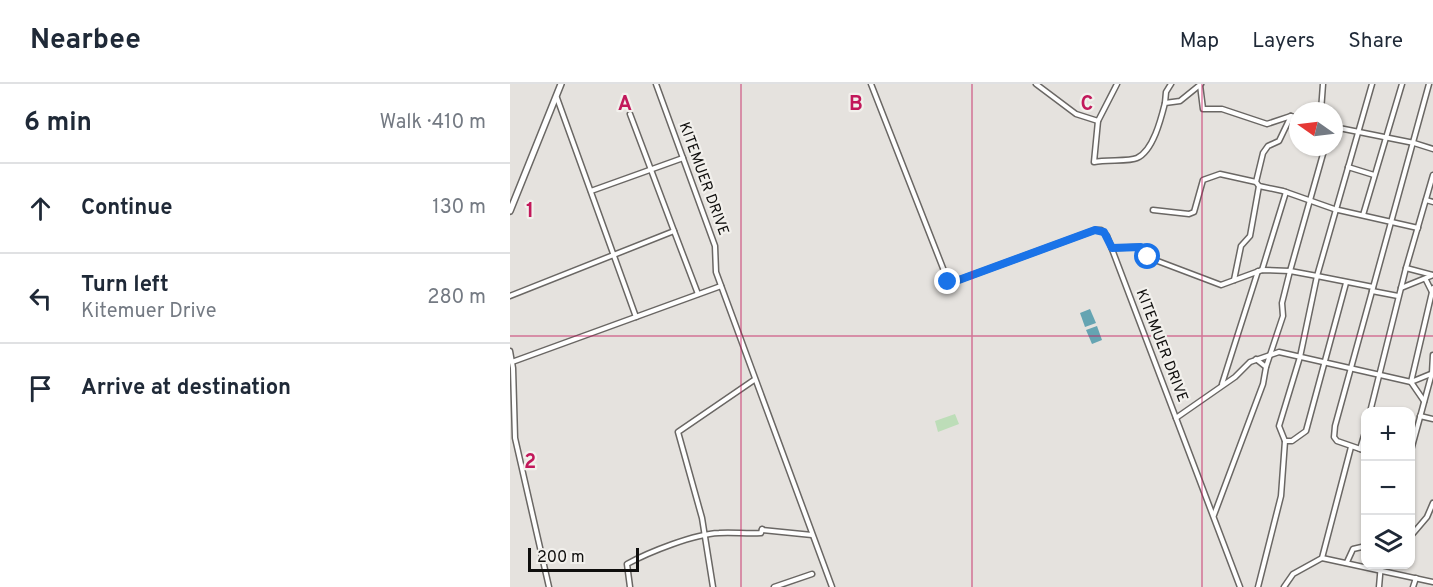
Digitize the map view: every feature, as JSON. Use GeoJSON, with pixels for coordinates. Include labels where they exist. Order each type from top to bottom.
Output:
{"type":"FeatureCollection","features":[{"type":"Feature","properties":{"kind":"street"},"geometry":{"type":"LineString","coordinates":[[510,211],[561,84]]}},
{"type":"Feature","properties":{"kind":"street","name":"KITEMUER DRIVE"},"geometry":{"type":"LineString","coordinates":[[656,84],[715,246],[716,272],[832,587]]}},
{"type":"Feature","properties":{"kind":"street","name":"KITEMUER DRIVE"},"geometry":{"type":"LineString","coordinates":[[871,84],[948,282],[1095,230],[1104,232],[1240,587]]}},
{"type":"Feature","properties":{"kind":"street"},"geometry":{"type":"LineString","coordinates":[[1036,84],[1076,114],[1098,121]]}},
{"type":"Feature","properties":{"kind":"street"},"geometry":{"type":"LineString","coordinates":[[1117,84],[1098,121],[1094,162],[1106,159],[1137,158],[1147,151],[1161,121],[1166,92],[1171,84]]}},
{"type":"Feature","properties":{"kind":"street"},"geometry":{"type":"LineString","coordinates":[[1165,103],[1180,101],[1200,84]]}},
{"type":"Feature","properties":{"kind":"street"},"geometry":{"type":"LineString","coordinates":[[1200,84],[1203,109],[1222,109],[1268,124],[1289,117]]}},
{"type":"Feature","properties":{"kind":"street"},"geometry":{"type":"LineString","coordinates":[[1321,102],[1323,84]]}},
{"type":"Feature","properties":{"kind":"street"},"geometry":{"type":"LineString","coordinates":[[1258,587],[1281,496],[1285,441],[1280,426],[1300,357],[1334,209],[1371,84]]}},
{"type":"Feature","properties":{"kind":"street"},"geometry":{"type":"LineString","coordinates":[[1363,215],[1374,175],[1388,139],[1402,84]]}},
{"type":"Feature","properties":{"kind":"street"},"geometry":{"type":"LineString","coordinates":[[1361,445],[1360,449],[1337,441],[1334,433],[1429,84]]}},
{"type":"Feature","properties":{"kind":"street"},"geometry":{"type":"LineString","coordinates":[[556,96],[636,317]]}},
{"type":"Feature","properties":{"kind":"street"},"geometry":{"type":"LineString","coordinates":[[630,114],[698,294]]}},
{"type":"Feature","properties":{"kind":"street"},"geometry":{"type":"LineString","coordinates":[[1234,281],[1241,246],[1250,237],[1263,153],[1268,146],[1279,141],[1289,120]]}},
{"type":"Feature","properties":{"kind":"street"},"geometry":{"type":"LineString","coordinates":[[1343,130],[1414,143],[1433,149]]}},
{"type":"Feature","properties":{"kind":"street"},"geometry":{"type":"LineString","coordinates":[[1214,515],[1246,425],[1255,408],[1283,316],[1282,303],[1323,156]]}},
{"type":"Feature","properties":{"kind":"street"},"geometry":{"type":"LineString","coordinates":[[591,191],[683,158]]}},
{"type":"Feature","properties":{"kind":"street"},"geometry":{"type":"LineString","coordinates":[[1348,167],[1374,175]]}},
{"type":"Feature","properties":{"kind":"street"},"geometry":{"type":"LineString","coordinates":[[1153,210],[1189,214],[1194,212],[1203,180],[1212,178],[1214,174],[1286,192],[1334,209],[1418,228]]}},
{"type":"Feature","properties":{"kind":"street"},"geometry":{"type":"LineString","coordinates":[[1371,407],[1400,288],[1433,175]]}},
{"type":"Feature","properties":{"kind":"street"},"geometry":{"type":"LineString","coordinates":[[1222,385],[1286,192]]}},
{"type":"Feature","properties":{"kind":"street"},"geometry":{"type":"LineString","coordinates":[[1426,200],[1433,202]]}},
{"type":"Feature","properties":{"kind":"street"},"geometry":{"type":"LineString","coordinates":[[510,296],[674,231]]}},
{"type":"Feature","properties":{"kind":"street"},"geometry":{"type":"LineString","coordinates":[[1112,248],[1141,247],[1148,257],[1214,284],[1221,285],[1260,271],[1290,271],[1398,296]]}},
{"type":"Feature","properties":{"kind":"street"},"geometry":{"type":"LineString","coordinates":[[1400,288],[1426,280],[1433,275],[1406,268]]}},
{"type":"Feature","properties":{"kind":"street"},"geometry":{"type":"LineString","coordinates":[[1424,401],[1411,382],[1432,290],[1426,280]]}},
{"type":"Feature","properties":{"kind":"street"},"geometry":{"type":"LineString","coordinates":[[1285,441],[1292,441],[1306,431],[1346,283]]}},
{"type":"Feature","properties":{"kind":"street"},"geometry":{"type":"LineString","coordinates":[[512,362],[721,286]]}},
{"type":"Feature","properties":{"kind":"street"},"geometry":{"type":"LineString","coordinates":[[510,351],[515,438],[549,587]]}},
{"type":"Feature","properties":{"kind":"street"},"geometry":{"type":"LineString","coordinates":[[1176,418],[1256,358],[1270,353],[1279,352],[1352,367],[1411,382],[1433,373]]}},
{"type":"Feature","properties":{"kind":"street"},"geometry":{"type":"LineString","coordinates":[[1415,435],[1433,373],[1433,355]]}},
{"type":"Feature","properties":{"kind":"street"},"geometry":{"type":"LineString","coordinates":[[1256,358],[1266,367]]}},
{"type":"Feature","properties":{"kind":"street"},"geometry":{"type":"LineString","coordinates":[[713,587],[705,535],[678,432],[754,380]]}},
{"type":"Feature","properties":{"kind":"street"},"geometry":{"type":"LineString","coordinates":[[1420,416],[1433,419]]}},
{"type":"Feature","properties":{"kind":"street"},"geometry":{"type":"LineString","coordinates":[[1322,558],[1351,447]]}},
{"type":"Feature","properties":{"kind":"street"},"geometry":{"type":"LineString","coordinates":[[1415,531],[1427,517],[1433,503]]}},
{"type":"Feature","properties":{"kind":"street"},"geometry":{"type":"LineString","coordinates":[[630,587],[627,564],[682,540],[705,535],[760,533],[762,530],[812,536]]}},
{"type":"Feature","properties":{"kind":"street"},"geometry":{"type":"LineString","coordinates":[[1347,562],[1353,549],[1361,547]]}},
{"type":"Feature","properties":{"kind":"street"},"geometry":{"type":"LineString","coordinates":[[1284,587],[1293,574],[1322,558],[1433,582]]}},
{"type":"Feature","properties":{"kind":"street"},"geometry":{"type":"LineString","coordinates":[[1379,587],[1382,571]]}},
{"type":"Feature","properties":{"kind":"street"},"geometry":{"type":"LineString","coordinates":[[774,587],[812,574]]}},
{"type":"Feature","properties":{"kind":"street"},"geometry":{"type":"LineString","coordinates":[[1413,587],[1416,578]]}},
{"type":"Feature","properties":{"kind":"green space"},"geometry":{"type":"Polygon","coordinates":[[[955,414],[959,424],[938,432],[935,421],[955,414]]]}},
{"type":"Feature","properties":{"kind":"water"},"geometry":{"type":"Polygon","coordinates":[[[1090,309],[1096,323],[1085,327],[1080,313],[1090,309]]]}},
{"type":"Feature","properties":{"kind":"water"},"geometry":{"type":"Polygon","coordinates":[[[1097,326],[1102,340],[1092,344],[1086,330],[1097,326]]]}},
{"type":"Feature","properties":{"kind":"route"},"geometry":{"type":"LineString","coordinates":[[948,282],[1095,230],[1104,232],[1112,248],[1141,247],[1148,257]]}}]}
